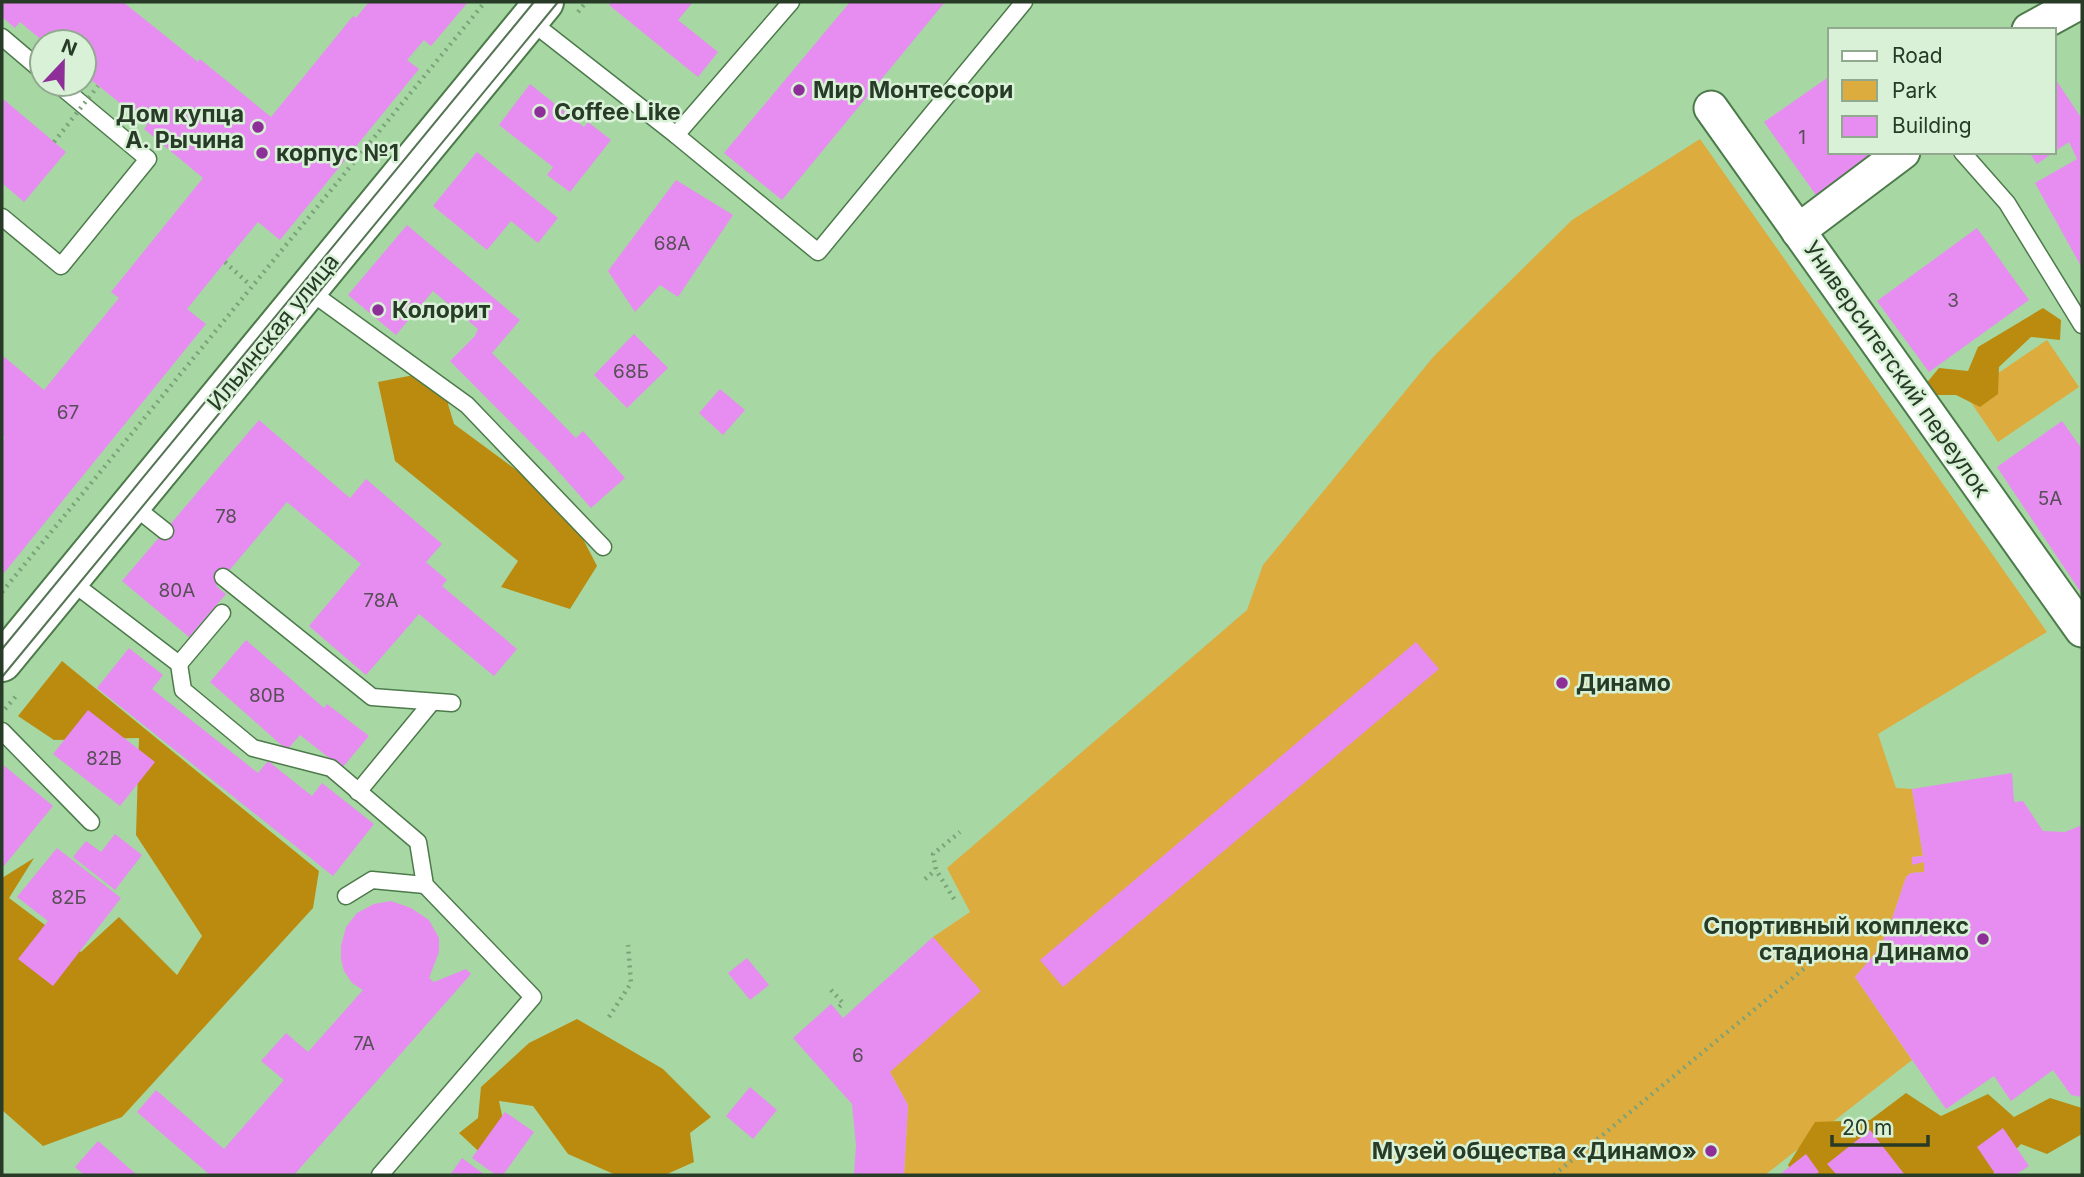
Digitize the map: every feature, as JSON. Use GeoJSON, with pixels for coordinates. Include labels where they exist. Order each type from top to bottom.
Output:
{"type":"FeatureCollection","features":[{"type":"Feature","properties":{"kind":"street"},"geometry":{"type":"LineString","coordinates":[[2033,28],[2080,2]]}},
{"type":"Feature","properties":{"kind":"street","name":"Ильинская улица"},"geometry":{"type":"LineString","coordinates":[[2,662],[536,11]]}},
{"type":"Feature","properties":{"kind":"street","name":"Университетский переулок"},"geometry":{"type":"LineString","coordinates":[[1711,108],[2082,630]]}},
{"type":"Feature","properties":{"kind":"street"},"geometry":{"type":"LineString","coordinates":[[1798,232],[1900,154]]}},
{"type":"Feature","properties":{"kind":"lane"},"geometry":{"type":"LineString","coordinates":[[676,135],[791,2]]}},
{"type":"Feature","properties":{"kind":"lane"},"geometry":{"type":"LineString","coordinates":[[536,11],[676,135],[818,252],[1024,2]]}},
{"type":"Feature","properties":{"kind":"lane"},"geometry":{"type":"LineString","coordinates":[[2,37],[28,59]]}},
{"type":"Feature","properties":{"kind":"lane"},"geometry":{"type":"LineString","coordinates":[[2,216],[61,266],[148,159],[75,98]]}},
{"type":"Feature","properties":{"kind":"lane"},"geometry":{"type":"LineString","coordinates":[[1964,154],[2007,203],[2082,325]]}},
{"type":"Feature","properties":{"kind":"lane"},"geometry":{"type":"LineString","coordinates":[[308,290],[467,405],[603,547]]}},
{"type":"Feature","properties":{"kind":"lane"},"geometry":{"type":"LineString","coordinates":[[131,504],[165,531]]}},
{"type":"Feature","properties":{"kind":"lane"},"geometry":{"type":"LineString","coordinates":[[223,577],[372,697],[452,703]]}},
{"type":"Feature","properties":{"kind":"lane"},"geometry":{"type":"LineString","coordinates":[[69,580],[179,664],[183,690],[253,748],[331,768],[418,842],[425,885],[533,997],[380,1175]]}},
{"type":"Feature","properties":{"kind":"lane"},"geometry":{"type":"LineString","coordinates":[[179,664],[222,614]]}},
{"type":"Feature","properties":{"kind":"lane"},"geometry":{"type":"LineString","coordinates":[[358,792],[432,702]]}},
{"type":"Feature","properties":{"kind":"lane"},"geometry":{"type":"LineString","coordinates":[[2,732],[91,821]]}},
{"type":"Feature","properties":{"kind":"lane"},"geometry":{"type":"LineString","coordinates":[[346,896],[372,880],[425,885]]}},
{"type":"Feature","properties":{"kind":"path"},"geometry":{"type":"LineString","coordinates":[[2,592],[485,2]]}},
{"type":"Feature","properties":{"kind":"path"},"geometry":{"type":"LineString","coordinates":[[54,142],[89,98]]}},
{"type":"Feature","properties":{"kind":"path"},"geometry":{"type":"LineString","coordinates":[[225,262],[251,285]]}},
{"type":"Feature","properties":{"kind":"path"},"geometry":{"type":"LineString","coordinates":[[954,899],[936,870],[933,853],[960,832]]}},
{"type":"Feature","properties":{"kind":"path"},"geometry":{"type":"LineString","coordinates":[[925,879],[936,870]]}},
{"type":"Feature","properties":{"kind":"path"},"geometry":{"type":"LineString","coordinates":[[609,1017],[631,983],[628,945]]}},
{"type":"Feature","properties":{"kind":"path"},"geometry":{"type":"LineString","coordinates":[[1554,1175],[1812,962]]}},
{"type":"Feature","properties":{"kind":"path"},"geometry":{"type":"LineString","coordinates":[[831,990],[843,1003],[835,1010]]}},
{"type":"Feature","properties":{"kind":"green space","name":"Динамо"},"geometry":{"type":"Polygon","coordinates":[[[1700,139],[2047,632],[1878,734],[1896,788],[1912,789],[1923,856],[1912,857],[1912,864],[1924,862],[1924,872],[1911,873],[1906,877],[1889,928],[1878,950],[1855,977],[1912,1060],[1765,1175],[904,1175],[908,1105],[890,1072],[933,937],[970,912],[947,868],[1247,610],[1263,565],[1434,356],[1572,220],[1700,139]]]}},
{"type":"Feature","properties":{"kind":"green space"},"geometry":{"type":"Polygon","coordinates":[[[2047,340],[2079,387],[1998,442],[1966,395],[2047,340]]]}},
{"type":"Feature","properties":{"kind":"shaded area"},"geometry":{"type":"Polygon","coordinates":[[[2043,308],[2061,320],[2060,340],[2031,337],[1999,367],[1998,394],[1980,407],[1956,395],[1935,395],[1924,386],[1939,368],[1968,371],[1978,347],[2043,308]]]}},
{"type":"Feature","properties":{"kind":"shaded area"},"geometry":{"type":"Polygon","coordinates":[[[419,374],[450,398],[448,404],[454,424],[530,480],[583,539],[597,566],[570,609],[501,587],[518,561],[395,461],[378,382],[419,374]]]}},
{"type":"Feature","properties":{"kind":"shaded area"},"geometry":{"type":"Polygon","coordinates":[[[62,661],[319,871],[313,908],[122,1117],[43,1146],[2,1110],[2,878],[34,858],[9,898],[81,952],[119,917],[177,975],[202,936],[136,835],[139,738],[54,740],[18,716],[62,661]]]}},
{"type":"Feature","properties":{"kind":"shaded area"},"geometry":{"type":"Polygon","coordinates":[[[577,1019],[663,1069],[711,1117],[690,1133],[694,1162],[665,1175],[616,1175],[568,1154],[533,1106],[499,1101],[508,1143],[488,1160],[459,1133],[478,1118],[481,1087],[529,1043],[577,1019]]]}},
{"type":"Feature","properties":{"kind":"shaded area"},"geometry":{"type":"Polygon","coordinates":[[[1906,1093],[1941,1116],[1988,1094],[2014,1117],[2050,1098],[2082,1108],[2082,1134],[2047,1154],[2021,1144],[1992,1175],[1793,1175],[1788,1165],[1815,1122],[1870,1120],[1906,1093]]]}},
{"type":"Feature","properties":{"kind":"building","name":"корпус №1"},"geometry":{"type":"Polygon","coordinates":[[[2,2],[123,2],[198,62],[200,59],[271,117],[353,16],[356,18],[369,2],[468,2],[431,46],[424,40],[407,60],[419,69],[280,240],[258,222],[225,262],[187,309],[206,324],[4,573],[2,441],[5,438],[2,435],[2,355],[44,390],[119,298],[111,292],[203,178],[144,129],[147,125],[98,85],[98,28],[28,29],[20,22],[15,28],[2,17],[2,2]]]}},
{"type":"Feature","properties":{"kind":"building"},"geometry":{"type":"Polygon","coordinates":[[[611,2],[693,2],[678,20],[718,52],[698,77],[609,5],[611,2]]]}},
{"type":"Feature","properties":{"kind":"building"},"geometry":{"type":"Polygon","coordinates":[[[850,2],[945,2],[782,200],[724,153],[850,2]]]}},
{"type":"Feature","properties":{"kind":"building"},"geometry":{"type":"Polygon","coordinates":[[[1828,77],[1828,154],[1874,154],[1816,195],[1764,122],[1828,77]]]}},
{"type":"Feature","properties":{"kind":"building"},"geometry":{"type":"Polygon","coordinates":[[[2056,80],[2082,119],[2082,268],[2035,183],[2077,159],[2069,142],[2056,151],[2056,80]]]}},
{"type":"Feature","properties":{"kind":"building"},"geometry":{"type":"Polygon","coordinates":[[[530,84],[584,127],[588,122],[611,140],[570,192],[547,175],[553,167],[499,125],[530,84]]]}},
{"type":"Feature","properties":{"kind":"building"},"geometry":{"type":"Polygon","coordinates":[[[2,98],[66,152],[24,202],[2,183],[2,98]]]}},
{"type":"Feature","properties":{"kind":"building"},"geometry":{"type":"Polygon","coordinates":[[[477,152],[558,218],[538,243],[511,221],[487,250],[433,206],[477,152]]]}},
{"type":"Feature","properties":{"kind":"building"},"geometry":{"type":"Polygon","coordinates":[[[2030,154],[2051,154],[2037,164],[2030,154]]]}},
{"type":"Feature","properties":{"kind":"building"},"geometry":{"type":"Polygon","coordinates":[[[676,180],[733,215],[678,297],[660,285],[635,312],[608,271],[676,180]]]}},
{"type":"Feature","properties":{"kind":"building"},"geometry":{"type":"Polygon","coordinates":[[[407,225],[520,320],[492,353],[576,438],[583,431],[625,478],[591,508],[549,461],[450,361],[475,336],[478,329],[433,291],[396,335],[348,295],[407,225]]]}},
{"type":"Feature","properties":{"kind":"building"},"geometry":{"type":"Polygon","coordinates":[[[1977,228],[2029,300],[1929,372],[1877,301],[1977,228]]]}},
{"type":"Feature","properties":{"kind":"building"},"geometry":{"type":"Polygon","coordinates":[[[634,334],[668,368],[627,408],[594,375],[634,334]]]}},
{"type":"Feature","properties":{"kind":"building"},"geometry":{"type":"Polygon","coordinates":[[[720,389],[745,410],[723,435],[699,413],[720,389]]]}},
{"type":"Feature","properties":{"kind":"building"},"geometry":{"type":"Polygon","coordinates":[[[259,420],[350,498],[366,479],[442,544],[426,562],[447,580],[442,586],[517,649],[494,676],[419,614],[366,675],[309,626],[361,564],[287,502],[216,586],[226,594],[189,637],[122,581],[259,420]]]}},
{"type":"Feature","properties":{"kind":"building"},"geometry":{"type":"Polygon","coordinates":[[[2062,421],[2082,449],[2082,594],[1997,467],[2062,421]]]}},
{"type":"Feature","properties":{"kind":"building"},"geometry":{"type":"Polygon","coordinates":[[[246,640],[324,708],[327,704],[369,736],[342,768],[300,735],[287,750],[210,682],[246,640]]]}},
{"type":"Feature","properties":{"kind":"building"},"geometry":{"type":"Polygon","coordinates":[[[1416,642],[1439,669],[1063,987],[1040,960],[1416,642]]]}},
{"type":"Feature","properties":{"kind":"building"},"geometry":{"type":"Polygon","coordinates":[[[129,648],[163,675],[152,689],[258,773],[268,761],[312,796],[322,783],[374,824],[333,876],[97,688],[129,648]]]}},
{"type":"Feature","properties":{"kind":"building"},"geometry":{"type":"Polygon","coordinates":[[[88,710],[155,762],[120,806],[53,754],[88,710]]]}},
{"type":"Feature","properties":{"kind":"building"},"geometry":{"type":"Polygon","coordinates":[[[2,764],[53,806],[4,866],[2,864],[2,764]]]}},
{"type":"Feature","properties":{"kind":"building","name":"Спортивный комплекс стадиона Динамо"},"geometry":{"type":"Polygon","coordinates":[[[2012,773],[2014,802],[2023,801],[2043,831],[2065,832],[2082,825],[2082,1097],[2071,1095],[2053,1070],[2011,1101],[1994,1076],[1946,1109],[1855,977],[1878,950],[1889,928],[1906,877],[1911,873],[1924,872],[1924,862],[1912,865],[1912,857],[1923,856],[1912,789],[2012,773]]]}},
{"type":"Feature","properties":{"kind":"building"},"geometry":{"type":"Polygon","coordinates":[[[115,834],[142,855],[115,890],[73,857],[86,841],[101,852],[115,834]]]}},
{"type":"Feature","properties":{"kind":"building"},"geometry":{"type":"Polygon","coordinates":[[[57,848],[121,898],[53,986],[18,959],[48,921],[17,897],[57,848]]]}},
{"type":"Feature","properties":{"kind":"building"},"geometry":{"type":"Polygon","coordinates":[[[391,901],[411,908],[429,920],[439,938],[439,952],[429,978],[434,982],[466,969],[471,974],[294,1175],[210,1175],[137,1112],[156,1090],[224,1149],[284,1080],[261,1061],[286,1033],[308,1052],[363,990],[352,983],[344,971],[341,946],[346,927],[357,913],[374,904],[391,901]]]}},
{"type":"Feature","properties":{"kind":"building"},"geometry":{"type":"Polygon","coordinates":[[[933,937],[981,991],[890,1072],[908,1105],[904,1175],[854,1175],[856,1145],[852,1104],[793,1038],[831,1004],[843,1018],[933,937]]]}},
{"type":"Feature","properties":{"kind":"building"},"geometry":{"type":"Polygon","coordinates":[[[747,958],[769,985],[750,1000],[728,973],[747,958]]]}},
{"type":"Feature","properties":{"kind":"building"},"geometry":{"type":"Polygon","coordinates":[[[750,1087],[777,1110],[753,1139],[726,1116],[750,1087]]]}},
{"type":"Feature","properties":{"kind":"building"},"geometry":{"type":"Polygon","coordinates":[[[505,1112],[534,1132],[503,1175],[496,1175],[472,1158],[505,1112]]]}},
{"type":"Feature","properties":{"kind":"building"},"geometry":{"type":"Polygon","coordinates":[[[2003,1128],[2029,1166],[2015,1175],[1996,1175],[1977,1147],[2003,1128]]]}},
{"type":"Feature","properties":{"kind":"building"},"geometry":{"type":"Polygon","coordinates":[[[1870,1130],[1905,1175],[1837,1175],[1827,1164],[1870,1130]]]}},
{"type":"Feature","properties":{"kind":"building"},"geometry":{"type":"Polygon","coordinates":[[[98,1141],[137,1175],[84,1175],[75,1167],[98,1141]]]}},
{"type":"Feature","properties":{"kind":"building"},"geometry":{"type":"Polygon","coordinates":[[[1806,1154],[1819,1172],[1815,1175],[1779,1175],[1806,1154]]]}},
{"type":"Feature","properties":{"kind":"building"},"geometry":{"type":"Polygon","coordinates":[[[462,1158],[485,1175],[450,1175],[462,1158]]]}},
{"type":"Feature","properties":{"kind":"tram line"},"geometry":{"type":"LineString","coordinates":[[2,649],[534,2]]}},
{"type":"Feature","properties":{"kind":"tram line"},"geometry":{"type":"LineString","coordinates":[[2,677],[558,2]]}},
{"type":"Feature","properties":{"kind":"place","name":"Мир Монтессори"},"geometry":{"type":"Point","coordinates":[799,90]}},
{"type":"Feature","properties":{"kind":"place","name":"Coffee Like"},"geometry":{"type":"Point","coordinates":[540,112]}},
{"type":"Feature","properties":{"kind":"place","name":"Дом купца А. Рычина"},"geometry":{"type":"Point","coordinates":[258,127]}},
{"type":"Feature","properties":{"kind":"place","name":"корпус №1"},"geometry":{"type":"Point","coordinates":[262,153]}},
{"type":"Feature","properties":{"kind":"place","name":"Колорит"},"geometry":{"type":"Point","coordinates":[378,310]}},
{"type":"Feature","properties":{"kind":"place","name":"Динамо"},"geometry":{"type":"Point","coordinates":[1562,683]}},
{"type":"Feature","properties":{"kind":"place","name":"Спортивный комплекс стадиона Динамо"},"geometry":{"type":"Point","coordinates":[1983,939]}},
{"type":"Feature","properties":{"kind":"place","name":"Музей общества «Динамо»"},"geometry":{"type":"Point","coordinates":[1711,1151]}}]}
